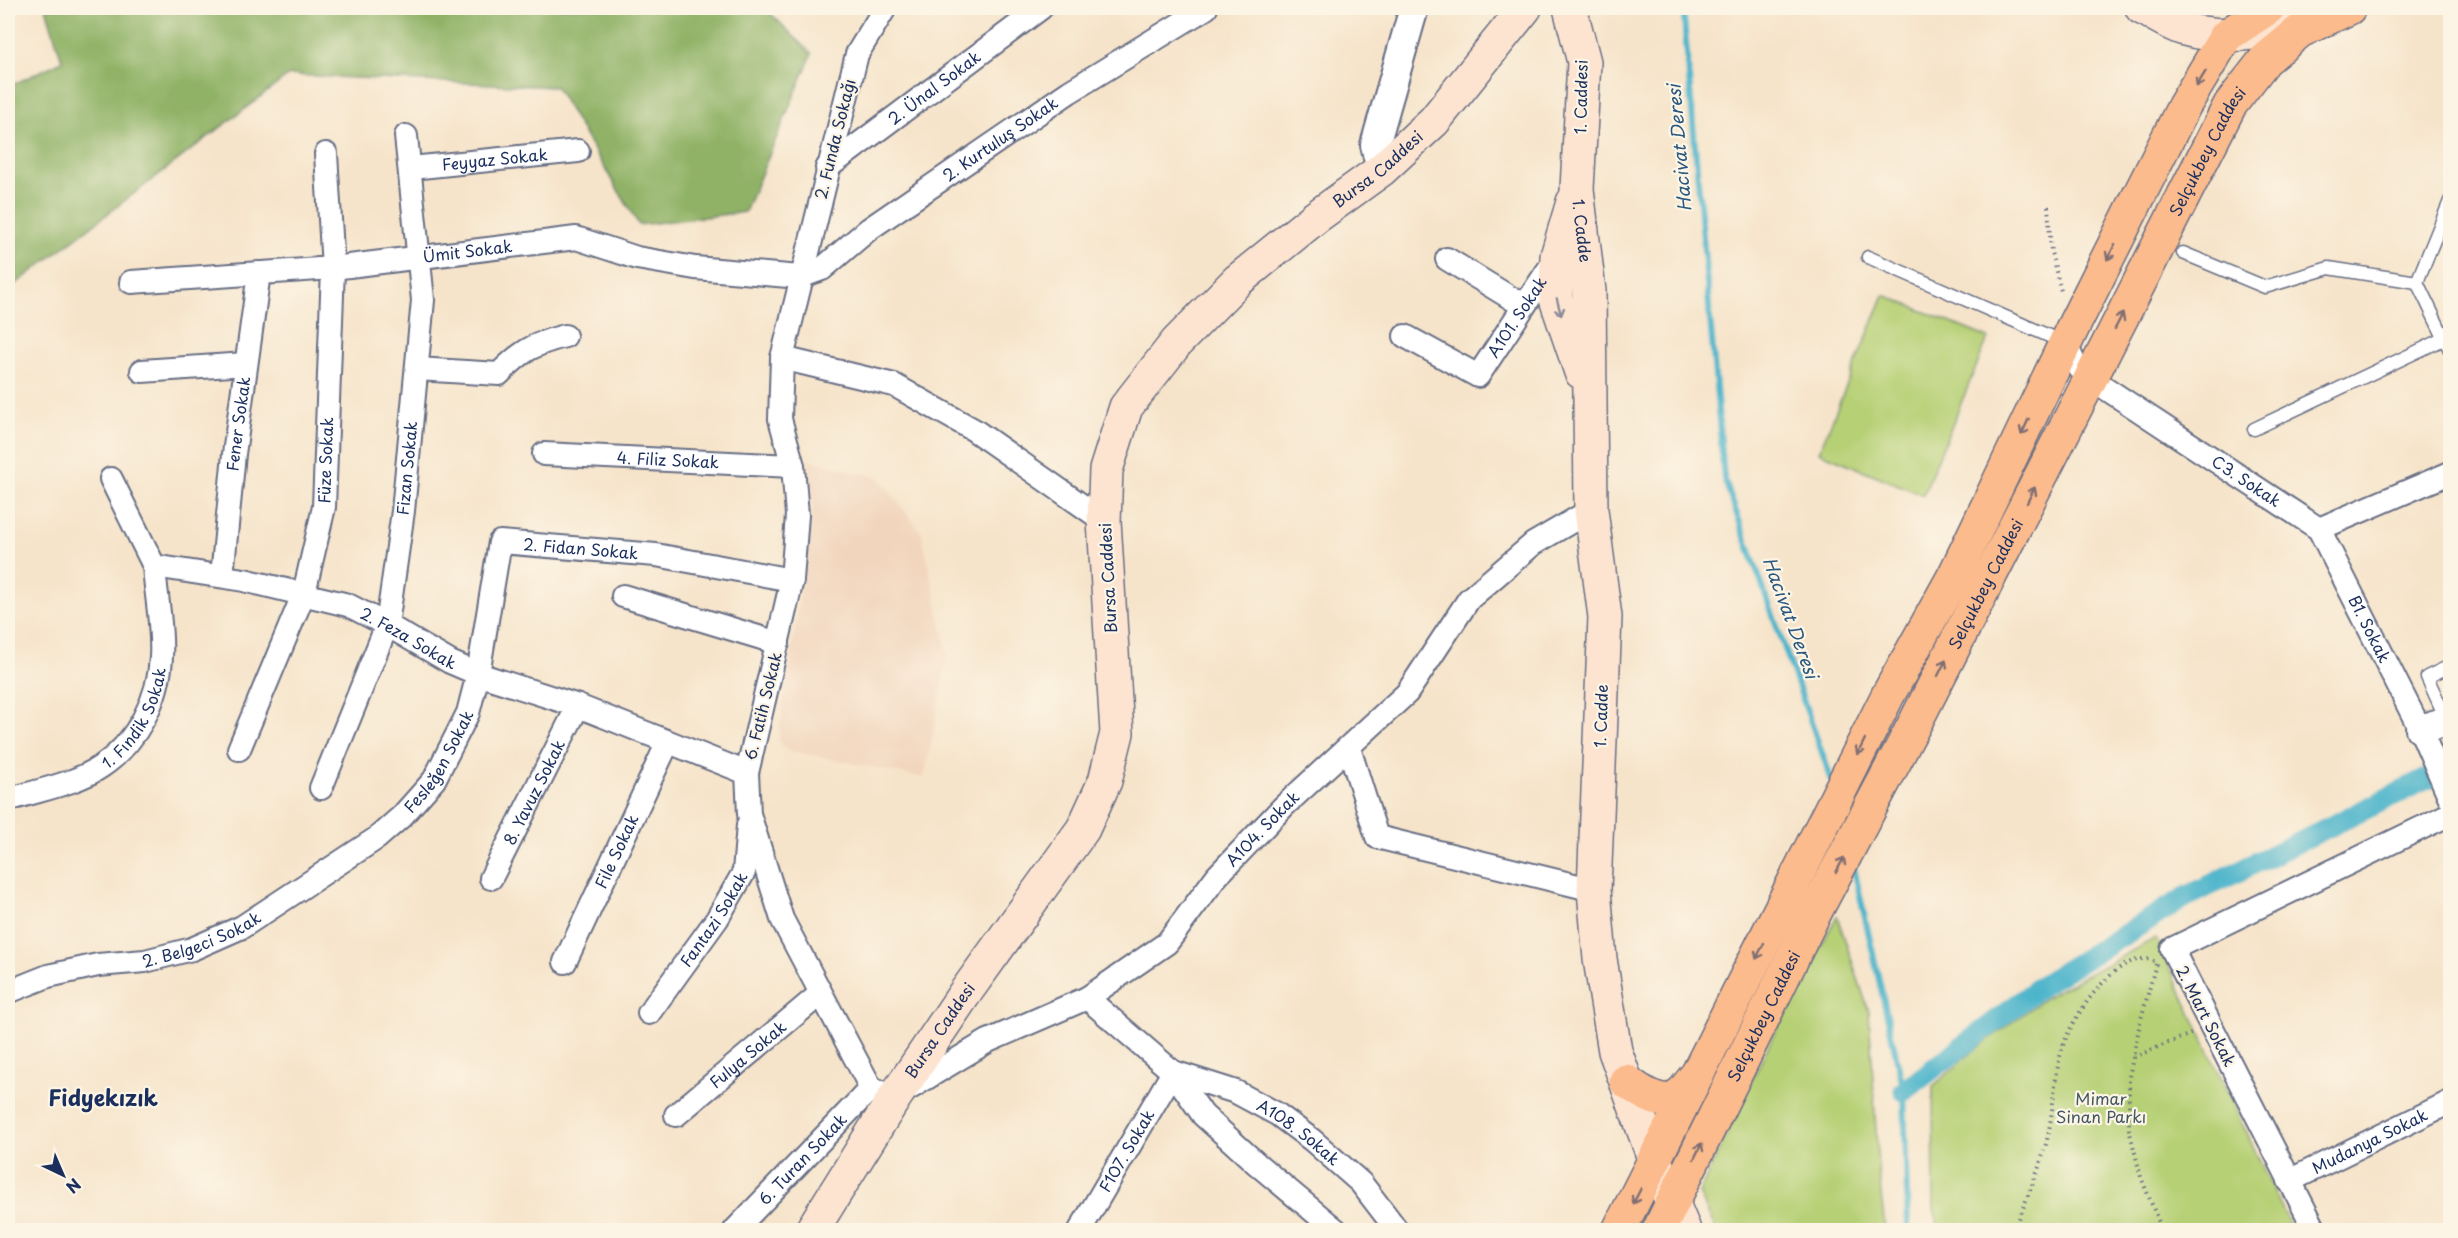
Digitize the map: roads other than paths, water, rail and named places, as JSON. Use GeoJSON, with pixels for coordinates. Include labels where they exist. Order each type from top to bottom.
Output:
{"type":"FeatureCollection","features":[{"type":"Feature","properties":{"kind":"main road","name":"Bursa Caddesi"},"geometry":{"type":"LineString","coordinates":[[812,1230],[883,1093],[965,993],[1083,829],[1105,781],[1116,733],[1104,521],[1106,470],[1126,407],[1177,342],[1237,281],[1316,217],[1381,170],[1434,121],[1525,8]]}},
{"type":"Feature","properties":{"kind":"main road","name":"1. Caddesi"},"geometry":{"type":"LineString","coordinates":[[1570,8],[1584,62],[1577,189]]}},
{"type":"Feature","properties":{"kind":"main road"},"geometry":{"type":"LineString","coordinates":[[2142,8],[2183,28],[2226,36],[2257,34],[2345,9]]}},
{"type":"Feature","properties":{"kind":"main road","name":"Selçukbey Caddesi"},"geometry":{"type":"LineString","coordinates":[[1619,1230],[1888,695],[1954,576],[2068,336],[2184,106],[2226,36],[2268,8]]}},
{"type":"Feature","properties":{"kind":"main road","name":"Selçukbey Caddesi"},"geometry":{"type":"LineString","coordinates":[[1672,1221],[1813,916],[1916,721],[2230,105],[2249,77],[2265,60],[2300,31],[2345,9]]}},
{"type":"Feature","properties":{"kind":"main road"},"geometry":{"type":"LineString","coordinates":[[2226,36],[2242,52],[2249,77]]}},
{"type":"Feature","properties":{"kind":"main road"},"geometry":{"type":"LineString","coordinates":[[1577,189],[1557,256],[1556,299],[1590,394]]}},
{"type":"Feature","properties":{"kind":"main road","name":"1. Cadde"},"geometry":{"type":"LineString","coordinates":[[1577,189],[1589,291],[1591,510],[1605,617],[1594,890],[1600,959],[1615,1051],[1654,1161],[1672,1221]]}},
{"type":"Feature","properties":{"kind":"main road"},"geometry":{"type":"LineString","coordinates":[[1954,576],[1977,599]]}},
{"type":"Feature","properties":{"kind":"main road"},"geometry":{"type":"LineString","coordinates":[[1626,1081],[1646,1096],[1659,1101],[1671,1101],[1683,1092],[1702,1067]]}},
{"type":"Feature","properties":{"kind":"street","name":"2. Funda Sokağı"},"geometry":{"type":"LineString","coordinates":[[800,277],[857,54],[885,8]]}},
{"type":"Feature","properties":{"kind":"street","name":"2. Ünal Sokak"},"geometry":{"type":"LineString","coordinates":[[827,168],[1041,8]]}},
{"type":"Feature","properties":{"kind":"street","name":"2. Kurtuluş Sokak"},"geometry":{"type":"LineString","coordinates":[[800,277],[822,269],[869,229],[1069,92],[1206,8]]}},
{"type":"Feature","properties":{"kind":"street"},"geometry":{"type":"LineString","coordinates":[[1381,170],[1375,145],[1414,8]]}},
{"type":"Feature","properties":{"kind":"street","name":"Fizan Sokak"},"geometry":{"type":"LineString","coordinates":[[321,788],[387,625],[403,511],[423,300],[406,136]]}},
{"type":"Feature","properties":{"kind":"street","name":"Feyyaz Sokak"},"geometry":{"type":"LineString","coordinates":[[411,168],[578,151]]}},
{"type":"Feature","properties":{"kind":"street","name":"Füze Sokak"},"geometry":{"type":"LineString","coordinates":[[239,749],[304,593],[324,507],[333,268],[326,154]]}},
{"type":"Feature","properties":{"kind":"street","name":"Ümit Sokak"},"geometry":{"type":"LineString","coordinates":[[131,282],[333,268],[576,238],[638,258],[695,268],[800,277]]}},
{"type":"Feature","properties":{"kind":"street","name":"A101. Sokak"},"geometry":{"type":"LineString","coordinates":[[1405,336],[1478,376],[1557,256]]}},
{"type":"Feature","properties":{"kind":"street"},"geometry":{"type":"LineString","coordinates":[[1448,259],[1524,306]]}},
{"type":"Feature","properties":{"kind":"street","name":"Fener Sokak"},"geometry":{"type":"LineString","coordinates":[[222,576],[234,454],[259,273]]}},
{"type":"Feature","properties":{"kind":"street","name":"6. Fatih Sokak"},"geometry":{"type":"LineString","coordinates":[[800,277],[782,358],[780,419],[793,466],[797,515],[792,580],[747,773],[749,814],[782,919],[820,994],[883,1093]]}},
{"type":"Feature","properties":{"kind":"street"},"geometry":{"type":"LineString","coordinates":[[417,369],[499,374],[519,354],[541,342],[565,336]]}},
{"type":"Feature","properties":{"kind":"street","name":"C3. Sokak"},"geometry":{"type":"LineString","coordinates":[[2068,336],[2075,364],[2090,378],[2319,530]]}},
{"type":"Feature","properties":{"kind":"street"},"geometry":{"type":"LineString","coordinates":[[782,358],[894,385],[974,430],[1104,521]]}},
{"type":"Feature","properties":{"kind":"street"},"geometry":{"type":"LineString","coordinates":[[142,371],[246,364]]}},
{"type":"Feature","properties":{"kind":"street","name":"4. Filiz Sokak"},"geometry":{"type":"LineString","coordinates":[[544,454],[793,466]]}},
{"type":"Feature","properties":{"kind":"street"},"geometry":{"type":"LineString","coordinates":[[2319,530],[2451,473]]}},
{"type":"Feature","properties":{"kind":"street"},"geometry":{"type":"LineString","coordinates":[[111,479],[154,566]]}},
{"type":"Feature","properties":{"kind":"street","name":"A104. Sokak"},"geometry":{"type":"LineString","coordinates":[[883,1093],[988,1041],[1087,998],[1167,944],[1217,876],[1284,806],[1407,693],[1469,599],[1533,544],[1591,510]]}},
{"type":"Feature","properties":{"kind":"street","name":"B1. Sokak"},"geometry":{"type":"LineString","coordinates":[[2319,530],[2439,723],[2451,798]]}},
{"type":"Feature","properties":{"kind":"street","name":"2. Fidan Sokak"},"geometry":{"type":"LineString","coordinates":[[478,674],[500,542],[656,555],[792,580]]}},
{"type":"Feature","properties":{"kind":"street","name":"2. Feza Sokak"},"geometry":{"type":"LineString","coordinates":[[154,566],[222,576],[304,593],[348,605],[450,662],[478,674],[539,691],[747,773]]}},
{"type":"Feature","properties":{"kind":"street","name":"1. Fındik Sokak"},"geometry":{"type":"LineString","coordinates":[[8,800],[74,779],[101,766],[129,742],[152,705],[161,658],[154,566]]}},
{"type":"Feature","properties":{"kind":"street"},"geometry":{"type":"LineString","coordinates":[[623,596],[778,643]]}},
{"type":"Feature","properties":{"kind":"street","name":"Fesleğen Sokak"},"geometry":{"type":"LineString","coordinates":[[378,838],[402,816],[434,780],[468,713],[478,674]]}},
{"type":"Feature","properties":{"kind":"street","name":"8. Yavuz Sokak"},"geometry":{"type":"LineString","coordinates":[[491,879],[578,706]]}},
{"type":"Feature","properties":{"kind":"street","name":"File Sokak"},"geometry":{"type":"LineString","coordinates":[[565,962],[668,742]]}},
{"type":"Feature","properties":{"kind":"street"},"geometry":{"type":"LineString","coordinates":[[1349,748],[1377,837],[1594,890]]}},
{"type":"Feature","properties":{"kind":"street","name":"Fantazi Sokak"},"geometry":{"type":"LineString","coordinates":[[649,1013],[717,919],[744,872],[749,814]]}},
{"type":"Feature","properties":{"kind":"street","name":"2. Mart Sokak"},"geometry":{"type":"LineString","coordinates":[[2315,1230],[2210,1025],[2165,956],[2451,814]]}},
{"type":"Feature","properties":{"kind":"street","name":"2. Belgeci Sokak"},"geometry":{"type":"LineString","coordinates":[[8,992],[48,976],[98,965],[145,961],[192,949],[242,927],[378,838]]}},
{"type":"Feature","properties":{"kind":"street","name":"Fulya Sokak"},"geometry":{"type":"LineString","coordinates":[[676,1115],[820,994]]}},
{"type":"Feature","properties":{"kind":"street","name":"A108. Sokak"},"geometry":{"type":"LineString","coordinates":[[1087,998],[1173,1072],[1203,1115],[1336,1230]]}},
{"type":"Feature","properties":{"kind":"street","name":"A108. Sokak"},"geometry":{"type":"LineString","coordinates":[[1173,1072],[1236,1092],[1277,1114],[1312,1140],[1360,1183],[1397,1230]]}},
{"type":"Feature","properties":{"kind":"street","name":"F107. Sokak"},"geometry":{"type":"LineString","coordinates":[[1080,1230],[1173,1072]]}},
{"type":"Feature","properties":{"kind":"street","name":"6. Turan Sokak"},"geometry":{"type":"LineString","coordinates":[[735,1230],[883,1093]]}},
{"type":"Feature","properties":{"kind":"street","name":"Mudanya Sokak"},"geometry":{"type":"LineString","coordinates":[[2289,1181],[2451,1102]]}},
{"type":"Feature","properties":{"kind":"lane"},"geometry":{"type":"LineString","coordinates":[[2417,282],[2451,201]]}},
{"type":"Feature","properties":{"kind":"lane"},"geometry":{"type":"LineString","coordinates":[[2183,253],[2265,287],[2329,268],[2417,282]]}},
{"type":"Feature","properties":{"kind":"lane"},"geometry":{"type":"LineString","coordinates":[[1868,257],[2068,336]]}},
{"type":"Feature","properties":{"kind":"lane"},"geometry":{"type":"LineString","coordinates":[[2254,429],[2449,341],[2417,282]]}},
{"type":"Feature","properties":{"kind":"lane"},"geometry":{"type":"LineString","coordinates":[[2439,723],[2427,677],[2451,666]]}},
{"type":"Feature","properties":{"kind":"waterway","name":"Hacivat Deresi"},"geometry":{"type":"LineString","coordinates":[[1683,8],[1724,478],[1832,781]]}},
{"type":"Feature","properties":{"kind":"waterway"},"geometry":{"type":"LineString","coordinates":[[1904,1091],[2041,986],[2184,898],[2429,778],[2450,772]]}},
{"type":"Feature","properties":{"kind":"waterway","name":"Hacivat Deresi"},"geometry":{"type":"LineString","coordinates":[[1853,864],[1904,1091],[1908,1230]]}},
{"type":"Feature","properties":{"kind":"district","name":"Fidyekızık"},"geometry":{"type":"Point","coordinates":[103,1098]}},
{"type":"Feature","properties":{"kind":"park label","name":"Mimar Sinan Parkı"},"geometry":{"type":"Point","coordinates":[2101,1108]}}]}
